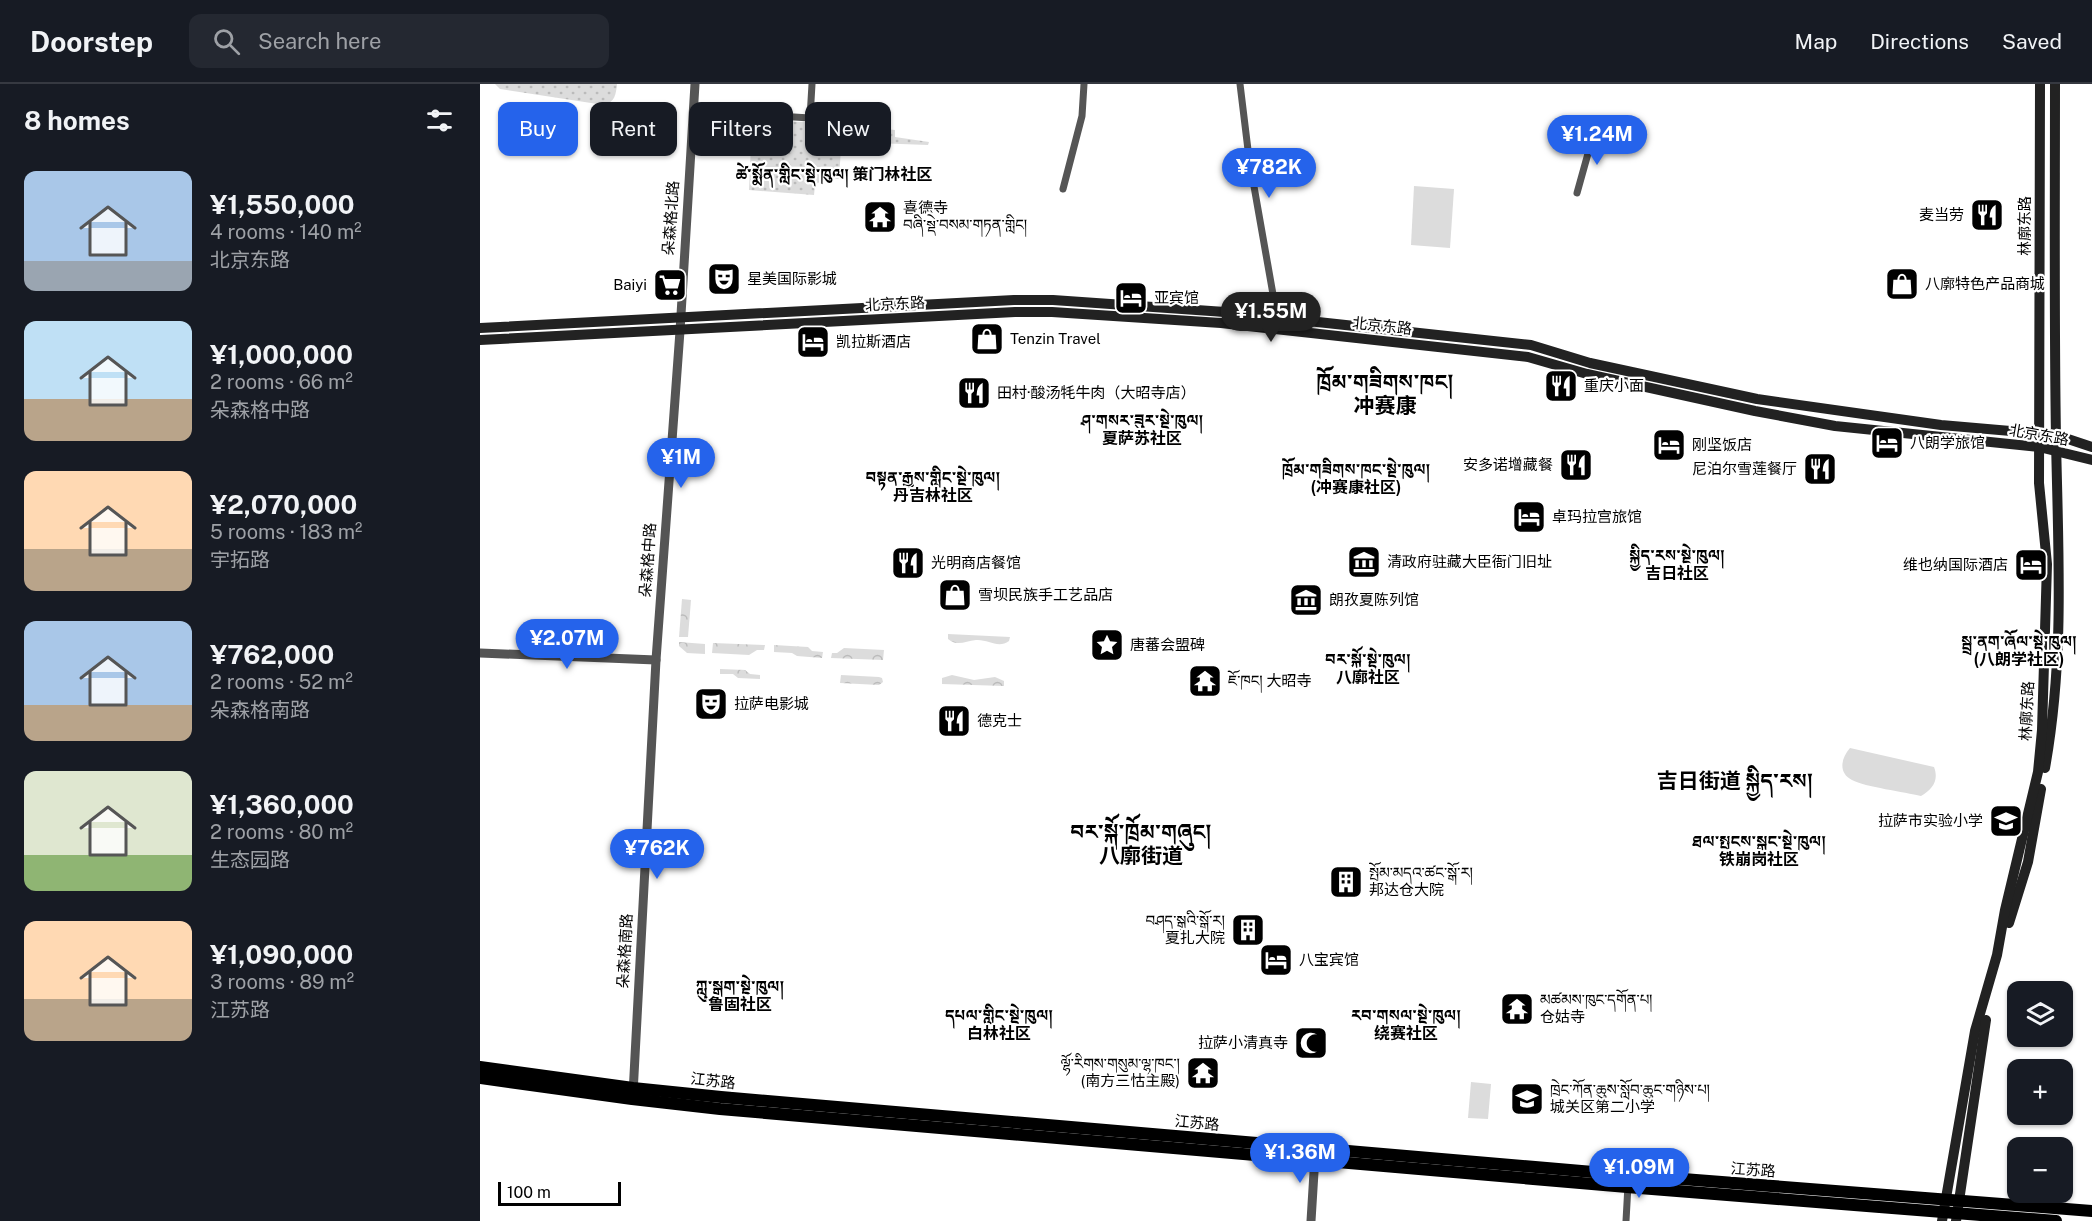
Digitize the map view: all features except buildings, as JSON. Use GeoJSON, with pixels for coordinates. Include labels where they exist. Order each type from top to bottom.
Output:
{"type":"FeatureCollection","features":[{"type":"Feature","properties":{"kind":"highway","name":"江苏路"},"geometry":{"type":"LineString","coordinates":[[480,1067],[632,1094]]}},
{"type":"Feature","properties":{"kind":"highway","name":"江苏路"},"geometry":{"type":"LineString","coordinates":[[480,1078],[632,1094],[1629,1181],[2056,1221]]}},
{"type":"Feature","properties":{"kind":"highway","name":"江苏路"},"geometry":{"type":"LineString","coordinates":[[1950,1211],[2092,1211]]}},
{"type":"Feature","properties":{"kind":"main road","name":"林廓东路"},"geometry":{"type":"LineString","coordinates":[[1950,1211],[1975,1031],[1997,956],[2005,910],[2038,772],[2042,730],[2047,564],[2039,483],[2040,84]]}},
{"type":"Feature","properties":{"kind":"main road","name":"林廓东路"},"geometry":{"type":"LineString","coordinates":[[1950,1211],[1982,1033],[2012,911],[2028,862],[2051,732],[2056,687],[2060,570],[2056,452],[2055,84]]}},
{"type":"Feature","properties":{"kind":"main road","name":"北京东路"},"geometry":{"type":"LineString","coordinates":[[480,328],[1043,300],[1277,317],[1531,345],[1590,363],[1757,399],[1941,425],[2056,435],[2092,447]]}},
{"type":"Feature","properties":{"kind":"main road","name":"北京东路"},"geometry":{"type":"LineString","coordinates":[[480,340],[1015,312],[1052,312],[1221,323],[1528,357],[1598,377],[1835,426],[2039,447],[2092,460]]}},
{"type":"Feature","properties":{"kind":"street","name":"朵森格北路"},"geometry":{"type":"LineString","coordinates":[[694,102],[695,84]]}},
{"type":"Feature","properties":{"kind":"street"},"geometry":{"type":"LineString","coordinates":[[811,102],[812,84]]}},
{"type":"Feature","properties":{"kind":"street"},"geometry":{"type":"LineString","coordinates":[[1063,189],[1082,116],[1084,84]]}},
{"type":"Feature","properties":{"kind":"street"},"geometry":{"type":"LineString","coordinates":[[1240,84],[1249,158],[1277,317]]}},
{"type":"Feature","properties":{"kind":"street"},"geometry":{"type":"LineString","coordinates":[[1577,193],[1594,132]]}},
{"type":"Feature","properties":{"kind":"street","name":"朵森格北路"},"geometry":{"type":"LineString","coordinates":[[680,319],[690,156]]}},
{"type":"Feature","properties":{"kind":"street","name":"朵森格中路"},"geometry":{"type":"LineString","coordinates":[[656,660],[680,319]]}},
{"type":"Feature","properties":{"kind":"street"},"geometry":{"type":"LineString","coordinates":[[480,653],[656,660]]}},
{"type":"Feature","properties":{"kind":"street","name":"朵森格南路"},"geometry":{"type":"LineString","coordinates":[[632,1094],[656,660]]}},
{"type":"Feature","properties":{"kind":"street"},"geometry":{"type":"LineString","coordinates":[[1311,1221],[1315,1154]]}},
{"type":"Feature","properties":{"kind":"street"},"geometry":{"type":"LineString","coordinates":[[1626,1221],[1629,1181]]}},
{"type":"Feature","properties":{"kind":"green space"},"geometry":{"type":"Polygon","coordinates":[[[495,84],[617,84],[610,102],[590,103],[500,89],[495,84]]]}},
{"type":"Feature","properties":{"kind":"green space"},"geometry":{"type":"Polygon","coordinates":[[[793,122],[805,122],[805,156],[840,156],[839,179],[823,179],[815,185],[814,195],[749,190],[750,156],[793,156],[793,122]]]}},
{"type":"Feature","properties":{"kind":"green space"},"geometry":{"type":"Polygon","coordinates":[[[891,130],[895,130],[895,137],[929,142],[928,145],[891,144],[891,130]]]}},
{"type":"Feature","properties":{"kind":"green space"},"geometry":{"type":"Polygon","coordinates":[[[1414,186],[1454,189],[1450,248],[1411,245],[1414,186]]]}},
{"type":"Feature","properties":{"kind":"green space"},"geometry":{"type":"Polygon","coordinates":[[[682,599],[691,600],[688,637],[679,637],[682,599]]]}},
{"type":"Feature","properties":{"kind":"green space"},"geometry":{"type":"Polygon","coordinates":[[[948,634],[1010,637],[1009,641],[1001,644],[980,640],[958,643],[948,639],[948,634]]]}},
{"type":"Feature","properties":{"kind":"green space"},"geometry":{"type":"Polygon","coordinates":[[[679,642],[705,644],[705,654],[687,653],[679,646],[679,642]]]}},
{"type":"Feature","properties":{"kind":"green space"},"geometry":{"type":"Polygon","coordinates":[[[713,643],[765,645],[764,650],[757,650],[749,655],[712,653],[713,643]]]}},
{"type":"Feature","properties":{"kind":"green space"},"geometry":{"type":"Polygon","coordinates":[[[774,645],[808,647],[812,651],[823,652],[822,658],[774,652],[774,645]]]}},
{"type":"Feature","properties":{"kind":"green space"},"geometry":{"type":"Polygon","coordinates":[[[844,648],[884,650],[883,660],[831,658],[832,653],[837,653],[844,648]]]}},
{"type":"Feature","properties":{"kind":"green space"},"geometry":{"type":"Polygon","coordinates":[[[720,669],[745,670],[750,674],[760,675],[760,679],[720,674],[720,669]]]}},
{"type":"Feature","properties":{"kind":"green space"},"geometry":{"type":"Polygon","coordinates":[[[841,675],[879,677],[883,682],[879,685],[840,683],[841,675]]]}},
{"type":"Feature","properties":{"kind":"green space"},"geometry":{"type":"Polygon","coordinates":[[[952,675],[974,680],[995,677],[1004,681],[1004,686],[942,684],[942,678],[952,675]]]}},
{"type":"Feature","properties":{"kind":"green space"},"geometry":{"type":"Polygon","coordinates":[[[1850,748],[1934,767],[1936,776],[1934,784],[1921,796],[1858,783],[1848,777],[1842,765],[1850,748]]]}},
{"type":"Feature","properties":{"kind":"green space"},"geometry":{"type":"Polygon","coordinates":[[[1471,1082],[1491,1084],[1488,1119],[1468,1118],[1471,1082]]]}},
{"type":"Feature","properties":{"kind":"place","name":"麦当劳"},"geometry":{"type":"Point","coordinates":[1987,215]}},
{"type":"Feature","properties":{"kind":"place","name":"喜德寺 བཞི་སྡེ་བསམ་གཏན་གླིང།"},"geometry":{"type":"Point","coordinates":[880,217]}},
{"type":"Feature","properties":{"kind":"place","name":"星美国际影城"},"geometry":{"type":"Point","coordinates":[724,279]}},
{"type":"Feature","properties":{"kind":"place","name":"八廓特色产品商城"},"geometry":{"type":"Point","coordinates":[1902,284]}},
{"type":"Feature","properties":{"kind":"place","name":"Baiyi"},"geometry":{"type":"Point","coordinates":[670,285]}},
{"type":"Feature","properties":{"kind":"place","name":"亚宾馆"},"geometry":{"type":"Point","coordinates":[1131,298]}},
{"type":"Feature","properties":{"kind":"place","name":"Tenzin Travel"},"geometry":{"type":"Point","coordinates":[987,339]}},
{"type":"Feature","properties":{"kind":"place","name":"凯拉斯酒店"},"geometry":{"type":"Point","coordinates":[813,342]}},
{"type":"Feature","properties":{"kind":"place","name":"重庆小面"},"geometry":{"type":"Point","coordinates":[1561,386]}},
{"type":"Feature","properties":{"kind":"place","name":"田村·酸汤牦牛肉（大昭寺店）"},"geometry":{"type":"Point","coordinates":[974,393]}},
{"type":"Feature","properties":{"kind":"place","name":"八朗学旅馆"},"geometry":{"type":"Point","coordinates":[1887,443]}},
{"type":"Feature","properties":{"kind":"place","name":"刚坚饭店"},"geometry":{"type":"Point","coordinates":[1669,445]}},
{"type":"Feature","properties":{"kind":"place","name":"安多诺增藏餐"},"geometry":{"type":"Point","coordinates":[1576,465]}},
{"type":"Feature","properties":{"kind":"place","name":"尼泊尔雪莲餐厅"},"geometry":{"type":"Point","coordinates":[1820,469]}},
{"type":"Feature","properties":{"kind":"place","name":"卓玛拉宫旅馆"},"geometry":{"type":"Point","coordinates":[1529,517]}},
{"type":"Feature","properties":{"kind":"place","name":"清政府驻藏大臣衙门旧址"},"geometry":{"type":"Point","coordinates":[1364,562]}},
{"type":"Feature","properties":{"kind":"place","name":"光明商店餐馆"},"geometry":{"type":"Point","coordinates":[908,563]}},
{"type":"Feature","properties":{"kind":"place","name":"维也纳国际酒店"},"geometry":{"type":"Point","coordinates":[2031,565]}},
{"type":"Feature","properties":{"kind":"place","name":"雪坝民族手工艺品店"},"geometry":{"type":"Point","coordinates":[955,595]}},
{"type":"Feature","properties":{"kind":"place","name":"朗孜夏陈列馆"},"geometry":{"type":"Point","coordinates":[1306,600]}},
{"type":"Feature","properties":{"kind":"place","name":"唐蕃会盟碑"},"geometry":{"type":"Point","coordinates":[1107,645]}},
{"type":"Feature","properties":{"kind":"place","name":"ཇོ་ཁང། 大昭寺"},"geometry":{"type":"Point","coordinates":[1205,681]}},
{"type":"Feature","properties":{"kind":"place","name":"拉萨电影城"},"geometry":{"type":"Point","coordinates":[711,704]}},
{"type":"Feature","properties":{"kind":"place","name":"德克士"},"geometry":{"type":"Point","coordinates":[954,721]}},
{"type":"Feature","properties":{"kind":"place","name":"拉萨市实验小学"},"geometry":{"type":"Point","coordinates":[2006,821]}},
{"type":"Feature","properties":{"kind":"place","name":"སྤོམ་མདའ་ཚང་སྒོ་ར། 邦达仓大院"},"geometry":{"type":"Point","coordinates":[1346,882]}},
{"type":"Feature","properties":{"kind":"place","name":"བཤད་སྒྲའི་སྒོ་ར། 夏扎大院"},"geometry":{"type":"Point","coordinates":[1248,930]}},
{"type":"Feature","properties":{"kind":"place","name":"八宝宾馆"},"geometry":{"type":"Point","coordinates":[1276,960]}},
{"type":"Feature","properties":{"kind":"place","name":"མཚམས་ཁུང་དགོན་པ། 仓姑寺"},"geometry":{"type":"Point","coordinates":[1517,1009]}},
{"type":"Feature","properties":{"kind":"place","name":"拉萨小清真寺"},"geometry":{"type":"Point","coordinates":[1311,1043]}},
{"type":"Feature","properties":{"kind":"place","name":"ལྷོ་རིགས་གསུམ་ལྷ་ཁང་། (南方三怙主殿)"},"geometry":{"type":"Point","coordinates":[1203,1073]}},
{"type":"Feature","properties":{"kind":"place","name":"ཁྲེང་ཀོན་ཆུས་སློབ་ཆུང་གཉིས་པ། 城关区第二小学"},"geometry":{"type":"Point","coordinates":[1527,1099]}},
{"type":"Feature","properties":{"kind":"district","name":"ཚེ་སྨོན་གླིང་སྡེ་ཁུལ། 策门林社区"},"geometry":{"type":"Point","coordinates":[834,174]}},
{"type":"Feature","properties":{"kind":"district","name":"ཁྲོམ་གཟིགས་ཁང། 冲赛康"},"geometry":{"type":"Point","coordinates":[1385,394]}},
{"type":"Feature","properties":{"kind":"district","name":"ཤ་གསར་ཟུར་སྡེ་ཁུལ། 夏萨苏社区"},"geometry":{"type":"Point","coordinates":[1142,429]}},
{"type":"Feature","properties":{"kind":"district","name":"ཁྲོམ་གཟིགས་ཁང་སྡེ་ཁུལ། (冲赛康社区)"},"geometry":{"type":"Point","coordinates":[1356,478]}},
{"type":"Feature","properties":{"kind":"district","name":"བསྟན་རྒྱས་གླིང་སྡེ་ཁུལ། 丹吉林社区"},"geometry":{"type":"Point","coordinates":[933,486]}},
{"type":"Feature","properties":{"kind":"district","name":"སྐྱིད་རས་སྡེ་ཁུལ། 吉日社区"},"geometry":{"type":"Point","coordinates":[1677,564]}},
{"type":"Feature","properties":{"kind":"district","name":"སྦྲ་ནག་ཞོལ་སྡེ་ཁུལ། (八朗学社区)"},"geometry":{"type":"Point","coordinates":[2019,650]}},
{"type":"Feature","properties":{"kind":"district","name":"བར་སྐོ་སྡེ་ཁུལ། 八廓社区"},"geometry":{"type":"Point","coordinates":[1368,668]}},
{"type":"Feature","properties":{"kind":"district","name":"吉日街道 སྐྱིད་རས།"},"geometry":{"type":"Point","coordinates":[1735,781]}},
{"type":"Feature","properties":{"kind":"district","name":"བར་སྐོ་ཁྲོམ་གཞུང། 八廓街道"},"geometry":{"type":"Point","coordinates":[1141,844]}},
{"type":"Feature","properties":{"kind":"district","name":"ཐལ་སྤུངས་སྒང་སྡེ་ཁུལ། 铁崩岗社区"},"geometry":{"type":"Point","coordinates":[1759,850]}},
{"type":"Feature","properties":{"kind":"district","name":"ཀླུ་སྒུག་སྡེ་ཁུལ། 鲁固社区"},"geometry":{"type":"Point","coordinates":[740,995]}},
{"type":"Feature","properties":{"kind":"district","name":"དཔལ་གླིང་སྡེ་ཁུལ། 白林社区"},"geometry":{"type":"Point","coordinates":[999,1024]}},
{"type":"Feature","properties":{"kind":"district","name":"རབ་གསལ་སྡེ་ཁུལ། 绕赛社区"},"geometry":{"type":"Point","coordinates":[1406,1024]}}]}
